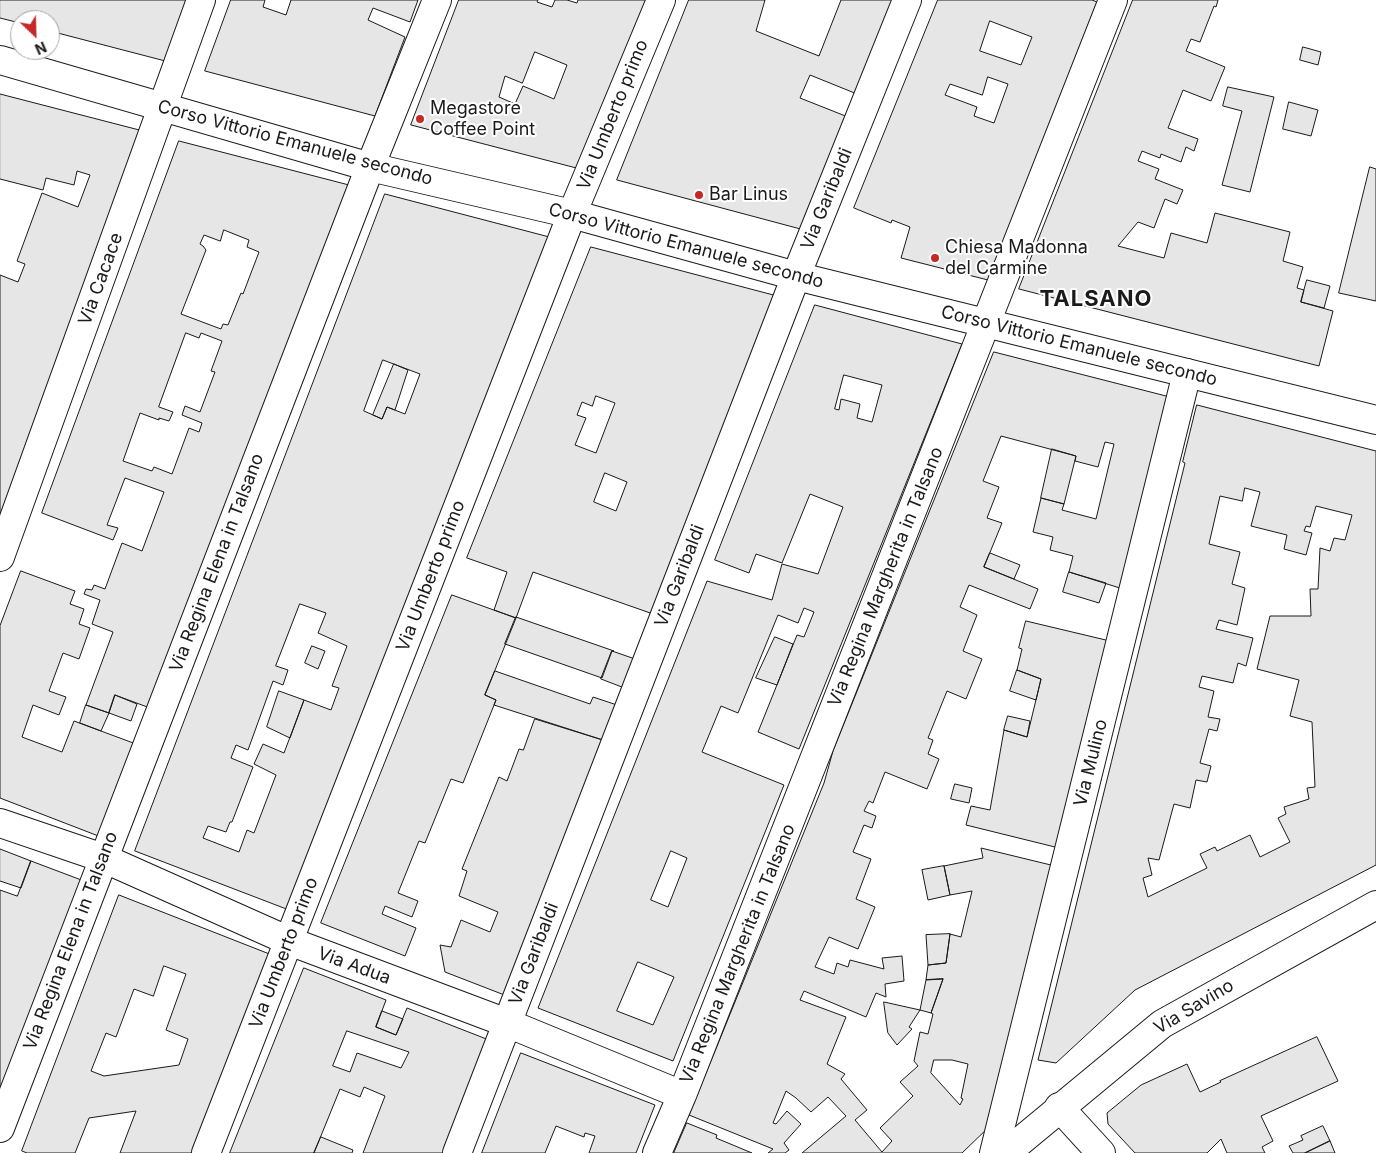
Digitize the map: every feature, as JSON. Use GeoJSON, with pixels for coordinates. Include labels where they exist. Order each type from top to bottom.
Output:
{"type":"FeatureCollection","features":[{"type":"Feature","properties":{"kind":"street","name":"Via Cacace"},"geometry":{"type":"LineString","coordinates":[[0,557],[164,108],[201,0]]}},
{"type":"Feature","properties":{"kind":"street","name":"Via Regina Elena in Talsano"},"geometry":{"type":"LineString","coordinates":[[0,1128],[370,168],[437,0]]}},
{"type":"Feature","properties":{"kind":"street","name":"Via Umberto primo"},"geometry":{"type":"LineString","coordinates":[[206,1153],[572,214],[661,0]]}},
{"type":"Feature","properties":{"kind":"street","name":"Via Garibaldi"},"geometry":{"type":"LineString","coordinates":[[457,1153],[796,276],[907,0]]}},
{"type":"Feature","properties":{"kind":"street","name":"Via Regina Margherita in Talsano"},"geometry":{"type":"LineString","coordinates":[[657,1153],[682,1095],[1113,0]]}},
{"type":"Feature","properties":{"kind":"street","name":"Corso Vittorio Emanuele secondo"},"geometry":{"type":"LineString","coordinates":[[0,60],[370,168],[572,214],[796,276],[1376,420]]}},
{"type":"Feature","properties":{"kind":"street","name":"Via Mulino"},"geometry":{"type":"LineString","coordinates":[[994,1153],[1187,373]]}},
{"type":"Feature","properties":{"kind":"street","name":"Via Adua"},"geometry":{"type":"LineString","coordinates":[[0,823],[103,858],[289,941],[507,1023],[682,1095]]}},
{"type":"Feature","properties":{"kind":"street","name":"Via Savino"},"geometry":{"type":"LineString","coordinates":[[1006,1153],[1059,1107],[1162,1024],[1376,905]]}},
{"type":"Feature","properties":{"kind":"street"},"geometry":{"type":"LineString","coordinates":[[1059,1107],[1101,1153]]}},
{"type":"Feature","properties":{"kind":"building"},"geometry":{"type":"Polygon","coordinates":[[[0,0],[196,0],[173,63],[60,34],[60,10],[10,10],[10,20],[0,18],[0,0]]]}},
{"type":"Feature","properties":{"kind":"building"},"geometry":{"type":"Polygon","coordinates":[[[231,0],[265,0],[263,7],[286,15],[291,0],[418,0],[410,22],[373,8],[368,20],[405,37],[375,116],[205,71],[231,0]]]}},
{"type":"Feature","properties":{"kind":"building"},"geometry":{"type":"Polygon","coordinates":[[[459,0],[538,0],[537,2],[552,7],[555,0],[567,0],[577,3],[578,0],[652,0],[584,170],[411,125],[459,0]],[[535,52],[522,83],[505,76],[499,97],[515,104],[523,86],[554,99],[567,65],[535,52]]]}},
{"type":"Feature","properties":{"kind":"building"},"geometry":{"type":"Polygon","coordinates":[[[689,0],[765,0],[756,31],[819,56],[841,0],[901,0],[862,96],[810,75],[800,98],[853,119],[808,231],[617,180],[689,0]]]}},
{"type":"Feature","properties":{"kind":"building"},"geometry":{"type":"Polygon","coordinates":[[[938,0],[1092,0],[1097,2],[988,280],[901,258],[910,227],[892,220],[891,223],[854,208],[938,0]],[[990,21],[980,51],[1021,65],[1032,37],[990,21]],[[988,77],[982,95],[950,84],[945,95],[977,107],[974,116],[994,123],[1008,84],[988,77]]]}},
{"type":"Feature","properties":{"kind":"building"},"geometry":{"type":"Polygon","coordinates":[[[1133,0],[1218,0],[1200,42],[1191,39],[1186,51],[1225,67],[1211,101],[1183,90],[1168,128],[1198,139],[1194,151],[1186,147],[1181,162],[1161,154],[1160,158],[1142,151],[1138,161],[1159,169],[1155,179],[1183,190],[1177,204],[1165,199],[1154,228],[1138,222],[1118,246],[1164,258],[1171,233],[1207,243],[1215,213],[1290,232],[1283,261],[1303,267],[1297,288],[1304,290],[1301,302],[1333,311],[1319,366],[1019,289],[1133,0]]]}},
{"type":"Feature","properties":{"kind":"building"},"geometry":{"type":"Polygon","coordinates":[[[1303,47],[1321,52],[1318,65],[1300,60],[1303,47]]]}},
{"type":"Feature","properties":{"kind":"building"},"geometry":{"type":"Polygon","coordinates":[[[1228,87],[1274,97],[1250,192],[1222,185],[1242,111],[1223,106],[1228,87]]]}},
{"type":"Feature","properties":{"kind":"building"},"geometry":{"type":"Polygon","coordinates":[[[0,94],[147,132],[0,530],[0,275],[18,282],[25,264],[17,261],[42,193],[78,207],[90,175],[77,171],[74,185],[46,178],[43,190],[0,179],[0,94]]]}},
{"type":"Feature","properties":{"kind":"building"},"geometry":{"type":"Polygon","coordinates":[[[1289,102],[1318,110],[1311,136],[1283,129],[1289,102]]]}},
{"type":"Feature","properties":{"kind":"building"},"geometry":{"type":"Polygon","coordinates":[[[179,141],[349,185],[150,708],[115,695],[109,713],[86,705],[113,632],[92,624],[100,600],[84,594],[86,589],[92,590],[94,585],[105,589],[122,543],[142,551],[164,492],[125,478],[107,525],[118,528],[113,540],[42,513],[179,141]],[[224,230],[220,241],[204,235],[200,244],[206,250],[181,314],[221,329],[223,324],[228,325],[241,293],[243,294],[259,252],[247,247],[249,240],[224,230]],[[186,333],[159,407],[173,412],[169,421],[159,418],[159,420],[140,413],[123,461],[152,471],[154,467],[172,474],[189,428],[199,432],[202,423],[182,415],[185,406],[200,412],[215,372],[211,371],[222,341],[201,333],[199,338],[186,333]]]}},
{"type":"Feature","properties":{"kind":"building"},"geometry":{"type":"Polygon","coordinates":[[[1370,167],[1376,169],[1376,301],[1339,293],[1370,167]]]}},
{"type":"Feature","properties":{"kind":"building"},"geometry":{"type":"Polygon","coordinates":[[[385,194],[557,239],[289,910],[135,851],[385,194]],[[383,360],[364,411],[382,419],[387,407],[405,414],[420,374],[383,360]],[[300,604],[276,666],[288,670],[283,685],[273,681],[248,750],[236,745],[231,758],[253,767],[232,822],[230,822],[226,832],[208,826],[203,838],[239,852],[247,830],[254,833],[276,775],[254,764],[263,744],[284,753],[304,700],[331,710],[339,688],[332,686],[347,646],[318,633],[326,613],[300,604]]]}},
{"type":"Feature","properties":{"kind":"building"},"geometry":{"type":"Polygon","coordinates":[[[591,247],[781,297],[656,615],[533,572],[516,618],[494,610],[507,572],[467,558],[591,247]],[[596,396],[592,406],[582,402],[577,415],[586,418],[575,445],[596,453],[615,403],[596,396]],[[605,473],[594,502],[616,511],[627,482],[605,473]]]}},
{"type":"Feature","properties":{"kind":"building"},"geometry":{"type":"Polygon","coordinates":[[[1307,280],[1330,286],[1324,308],[1301,302],[1307,280]]]}},
{"type":"Feature","properties":{"kind":"building"},"geometry":{"type":"Polygon","coordinates":[[[815,305],[962,344],[799,749],[758,732],[797,635],[804,637],[814,612],[804,608],[798,623],[778,615],[738,713],[721,706],[702,752],[784,785],[673,1061],[538,1008],[707,581],[772,600],[782,564],[818,574],[843,507],[810,494],[782,563],[756,554],[749,573],[715,560],[815,305]],[[844,375],[835,409],[839,410],[841,399],[860,404],[857,418],[872,422],[882,385],[844,375]],[[671,851],[651,900],[668,907],[687,858],[671,851]],[[638,962],[617,1011],[653,1025],[674,977],[638,962]]]}},
{"type":"Feature","properties":{"kind":"building"},"geometry":{"type":"Polygon","coordinates":[[[994,352],[1170,397],[1123,589],[1069,572],[1073,556],[1050,550],[1053,537],[1033,532],[1041,498],[1064,504],[1062,510],[1096,519],[1114,444],[1105,442],[1098,467],[1075,461],[1076,456],[1001,436],[983,481],[999,487],[987,518],[1002,523],[984,567],[1038,589],[1030,609],[969,585],[960,607],[977,615],[963,651],[982,659],[966,699],[947,691],[928,738],[933,740],[928,754],[939,759],[927,789],[885,772],[873,803],[869,801],[864,811],[876,816],[872,828],[864,825],[853,852],[871,859],[856,899],[875,907],[858,949],[829,937],[815,967],[834,974],[837,963],[848,967],[850,960],[884,969],[882,958],[902,956],[904,981],[885,984],[886,997],[876,993],[866,1017],[804,991],[800,1000],[846,1017],[827,1064],[845,1074],[841,1079],[867,1110],[855,1120],[882,1152],[892,1141],[880,1128],[913,1096],[900,1082],[918,1066],[914,1061],[920,1032],[928,1034],[933,1014],[931,1013],[943,979],[926,980],[928,965],[946,963],[950,934],[961,937],[972,891],[950,895],[944,866],[983,858],[981,848],[1055,866],[991,1125],[962,1153],[802,1153],[846,1116],[828,1097],[811,1112],[786,1091],[773,1123],[776,1124],[787,1111],[801,1124],[784,1143],[789,1150],[785,1153],[768,1153],[773,1149],[689,1115],[824,783],[833,751],[994,352]],[[934,1060],[931,1073],[960,1105],[963,1099],[961,1098],[968,1064],[952,1060],[934,1060]]]}},
{"type":"Feature","properties":{"kind":"building"},"geometry":{"type":"Polygon","coordinates":[[[394,364],[408,370],[395,410],[387,407],[382,419],[373,415],[394,364]]]}},
{"type":"Feature","properties":{"kind":"building"},"geometry":{"type":"Polygon","coordinates":[[[1197,405],[1376,451],[1376,865],[1135,990],[1056,1063],[1038,1060],[1185,463],[1183,462],[1197,405]],[[1245,488],[1242,501],[1220,496],[1209,544],[1240,552],[1232,584],[1245,588],[1237,625],[1219,620],[1216,629],[1253,638],[1246,666],[1238,663],[1233,683],[1202,676],[1199,687],[1214,691],[1208,717],[1220,719],[1217,731],[1209,729],[1200,763],[1211,766],[1207,782],[1196,780],[1190,808],[1174,804],[1159,860],[1148,858],[1152,875],[1143,878],[1148,897],[1207,868],[1200,854],[1215,847],[1217,851],[1250,835],[1260,857],[1290,842],[1278,818],[1286,814],[1284,807],[1309,799],[1307,788],[1315,787],[1312,722],[1290,716],[1299,680],[1257,669],[1270,616],[1311,616],[1310,589],[1318,589],[1320,548],[1330,551],[1334,538],[1345,540],[1352,515],[1316,506],[1310,527],[1306,526],[1304,531],[1312,533],[1306,555],[1284,549],[1287,535],[1251,526],[1260,492],[1245,488]]]}},
{"type":"Feature","properties":{"kind":"building"},"geometry":{"type":"Polygon","coordinates":[[[1052,449],[1076,456],[1064,504],[1041,498],[1052,449]]]}},
{"type":"Feature","properties":{"kind":"building"},"geometry":{"type":"Polygon","coordinates":[[[990,553],[1020,565],[1014,579],[984,567],[990,553]]]}},
{"type":"Feature","properties":{"kind":"building"},"geometry":{"type":"Polygon","coordinates":[[[21,571],[75,591],[70,604],[84,609],[79,624],[90,628],[79,659],[63,653],[49,691],[66,697],[59,715],[33,705],[22,737],[62,752],[74,721],[136,744],[101,837],[0,798],[0,626],[21,571]]]}},
{"type":"Feature","properties":{"kind":"building"},"geometry":{"type":"Polygon","coordinates":[[[1069,572],[1106,583],[1099,603],[1063,592],[1069,572]]]}},
{"type":"Feature","properties":{"kind":"building"},"geometry":{"type":"Polygon","coordinates":[[[452,595],[516,618],[485,695],[496,700],[463,783],[451,779],[425,843],[419,841],[398,893],[418,901],[412,917],[385,906],[382,914],[416,928],[405,956],[321,923],[452,595]]]}},
{"type":"Feature","properties":{"kind":"building"},"geometry":{"type":"Polygon","coordinates":[[[516,617],[614,651],[612,651],[602,678],[505,644],[516,617]]]}},
{"type":"Feature","properties":{"kind":"building"},"geometry":{"type":"Polygon","coordinates":[[[1026,621],[1110,641],[1059,848],[966,825],[971,806],[990,810],[1004,730],[1027,737],[1041,679],[1017,670],[1022,649],[1019,648],[1026,621]]]}},
{"type":"Feature","properties":{"kind":"building"},"geometry":{"type":"Polygon","coordinates":[[[775,637],[793,644],[777,685],[756,678],[775,637]]]}},
{"type":"Feature","properties":{"kind":"building"},"geometry":{"type":"Polygon","coordinates":[[[312,646],[325,651],[318,669],[305,663],[312,646]]]}},
{"type":"Feature","properties":{"kind":"building"},"geometry":{"type":"Polygon","coordinates":[[[612,651],[638,660],[627,689],[601,679],[612,651]]]}},
{"type":"Feature","properties":{"kind":"building"},"geometry":{"type":"Polygon","coordinates":[[[1017,670],[1041,679],[1036,700],[1010,691],[1017,670]]]}},
{"type":"Feature","properties":{"kind":"building"},"geometry":{"type":"Polygon","coordinates":[[[495,671],[590,704],[593,697],[620,706],[606,741],[494,705],[496,700],[485,695],[495,671]]]}},
{"type":"Feature","properties":{"kind":"building"},"geometry":{"type":"Polygon","coordinates":[[[279,691],[304,700],[290,738],[267,727],[279,691]]]}},
{"type":"Feature","properties":{"kind":"building"},"geometry":{"type":"Polygon","coordinates":[[[115,695],[137,704],[131,721],[109,713],[115,695]]]}},
{"type":"Feature","properties":{"kind":"building"},"geometry":{"type":"Polygon","coordinates":[[[86,705],[109,713],[101,731],[80,723],[86,705]]]}},
{"type":"Feature","properties":{"kind":"building"},"geometry":{"type":"Polygon","coordinates":[[[1008,716],[1030,721],[1027,737],[1004,730],[1008,716]]]}},
{"type":"Feature","properties":{"kind":"building"},"geometry":{"type":"Polygon","coordinates":[[[535,719],[606,741],[507,996],[445,972],[440,945],[451,947],[461,920],[490,932],[498,912],[459,896],[467,871],[462,869],[499,777],[507,781],[519,749],[523,750],[535,719]]]}},
{"type":"Feature","properties":{"kind":"building"},"geometry":{"type":"Polygon","coordinates":[[[955,784],[972,788],[969,803],[951,799],[955,784]]]}},
{"type":"Feature","properties":{"kind":"building"},"geometry":{"type":"Polygon","coordinates":[[[0,849],[31,861],[21,888],[0,881],[0,849]]]}},
{"type":"Feature","properties":{"kind":"building"},"geometry":{"type":"Polygon","coordinates":[[[31,861],[84,881],[0,1103],[0,890],[17,896],[31,861]]]}},
{"type":"Feature","properties":{"kind":"building"},"geometry":{"type":"Polygon","coordinates":[[[944,866],[950,895],[928,900],[922,870],[944,866]]]}},
{"type":"Feature","properties":{"kind":"building"},"geometry":{"type":"Polygon","coordinates":[[[119,895],[272,955],[192,1153],[120,1153],[136,1111],[89,1118],[75,1153],[27,1153],[22,1151],[119,895]],[[164,966],[153,996],[134,989],[116,1037],[106,1033],[91,1071],[104,1076],[179,1065],[188,1039],[166,1030],[186,974],[164,966]]]}},
{"type":"Feature","properties":{"kind":"building"},"geometry":{"type":"Polygon","coordinates":[[[950,934],[946,963],[928,965],[926,935],[950,934]]]}},
{"type":"Feature","properties":{"kind":"building"},"geometry":{"type":"Polygon","coordinates":[[[304,968],[386,1000],[376,1027],[396,1035],[407,1008],[489,1040],[444,1153],[363,1153],[385,1096],[364,1087],[360,1097],[340,1089],[314,1153],[230,1153],[304,968]],[[347,1031],[333,1066],[350,1072],[357,1053],[401,1068],[409,1052],[347,1031]]]}},
{"type":"Feature","properties":{"kind":"building"},"geometry":{"type":"Polygon","coordinates":[[[943,979],[931,1013],[920,1010],[926,980],[943,979]]]}},
{"type":"Feature","properties":{"kind":"building"},"geometry":{"type":"Polygon","coordinates":[[[884,1002],[920,1010],[909,1027],[912,1029],[897,1045],[888,1033],[884,1002]]]}},
{"type":"Feature","properties":{"kind":"building"},"geometry":{"type":"Polygon","coordinates":[[[382,1011],[403,1019],[396,1035],[376,1027],[382,1011]]]}},
{"type":"Feature","properties":{"kind":"building"},"geometry":{"type":"Polygon","coordinates":[[[1317,1037],[1338,1081],[1261,1116],[1273,1141],[1262,1147],[1265,1153],[1227,1153],[1221,1139],[1207,1153],[1135,1153],[1108,1124],[1107,1113],[1141,1085],[1187,1064],[1200,1092],[1317,1037]]]}},
{"type":"Feature","properties":{"kind":"building"},"geometry":{"type":"Polygon","coordinates":[[[521,1053],[655,1105],[636,1153],[589,1153],[595,1136],[585,1133],[584,1137],[556,1126],[545,1153],[482,1153],[521,1053]]]}},
{"type":"Feature","properties":{"kind":"building"},"geometry":{"type":"Polygon","coordinates":[[[687,1123],[717,1135],[716,1138],[752,1153],[674,1153],[687,1123]]]}},
{"type":"Feature","properties":{"kind":"building"},"geometry":{"type":"Polygon","coordinates":[[[1323,1126],[1330,1141],[1305,1153],[1293,1153],[1289,1146],[1303,1140],[1301,1136],[1323,1126]]]}},
{"type":"Feature","properties":{"kind":"building"},"geometry":{"type":"Polygon","coordinates":[[[321,1137],[353,1150],[352,1153],[314,1153],[321,1137]]]}},
{"type":"Feature","properties":{"kind":"building"},"geometry":{"type":"Polygon","coordinates":[[[1330,1141],[1335,1153],[1305,1153],[1330,1141]]]}},
{"type":"Feature","properties":{"kind":"place","name":"Megastore Coffee Point"},"geometry":{"type":"Point","coordinates":[420,119]}},
{"type":"Feature","properties":{"kind":"place","name":"Bar Linus"},"geometry":{"type":"Point","coordinates":[699,195]}},
{"type":"Feature","properties":{"kind":"place","name":"Chiesa Madonna del Carmine"},"geometry":{"type":"Point","coordinates":[935,258]}},
{"type":"Feature","properties":{"kind":"district","name":"TALSANO"},"geometry":{"type":"Point","coordinates":[1096,299]}}]}
